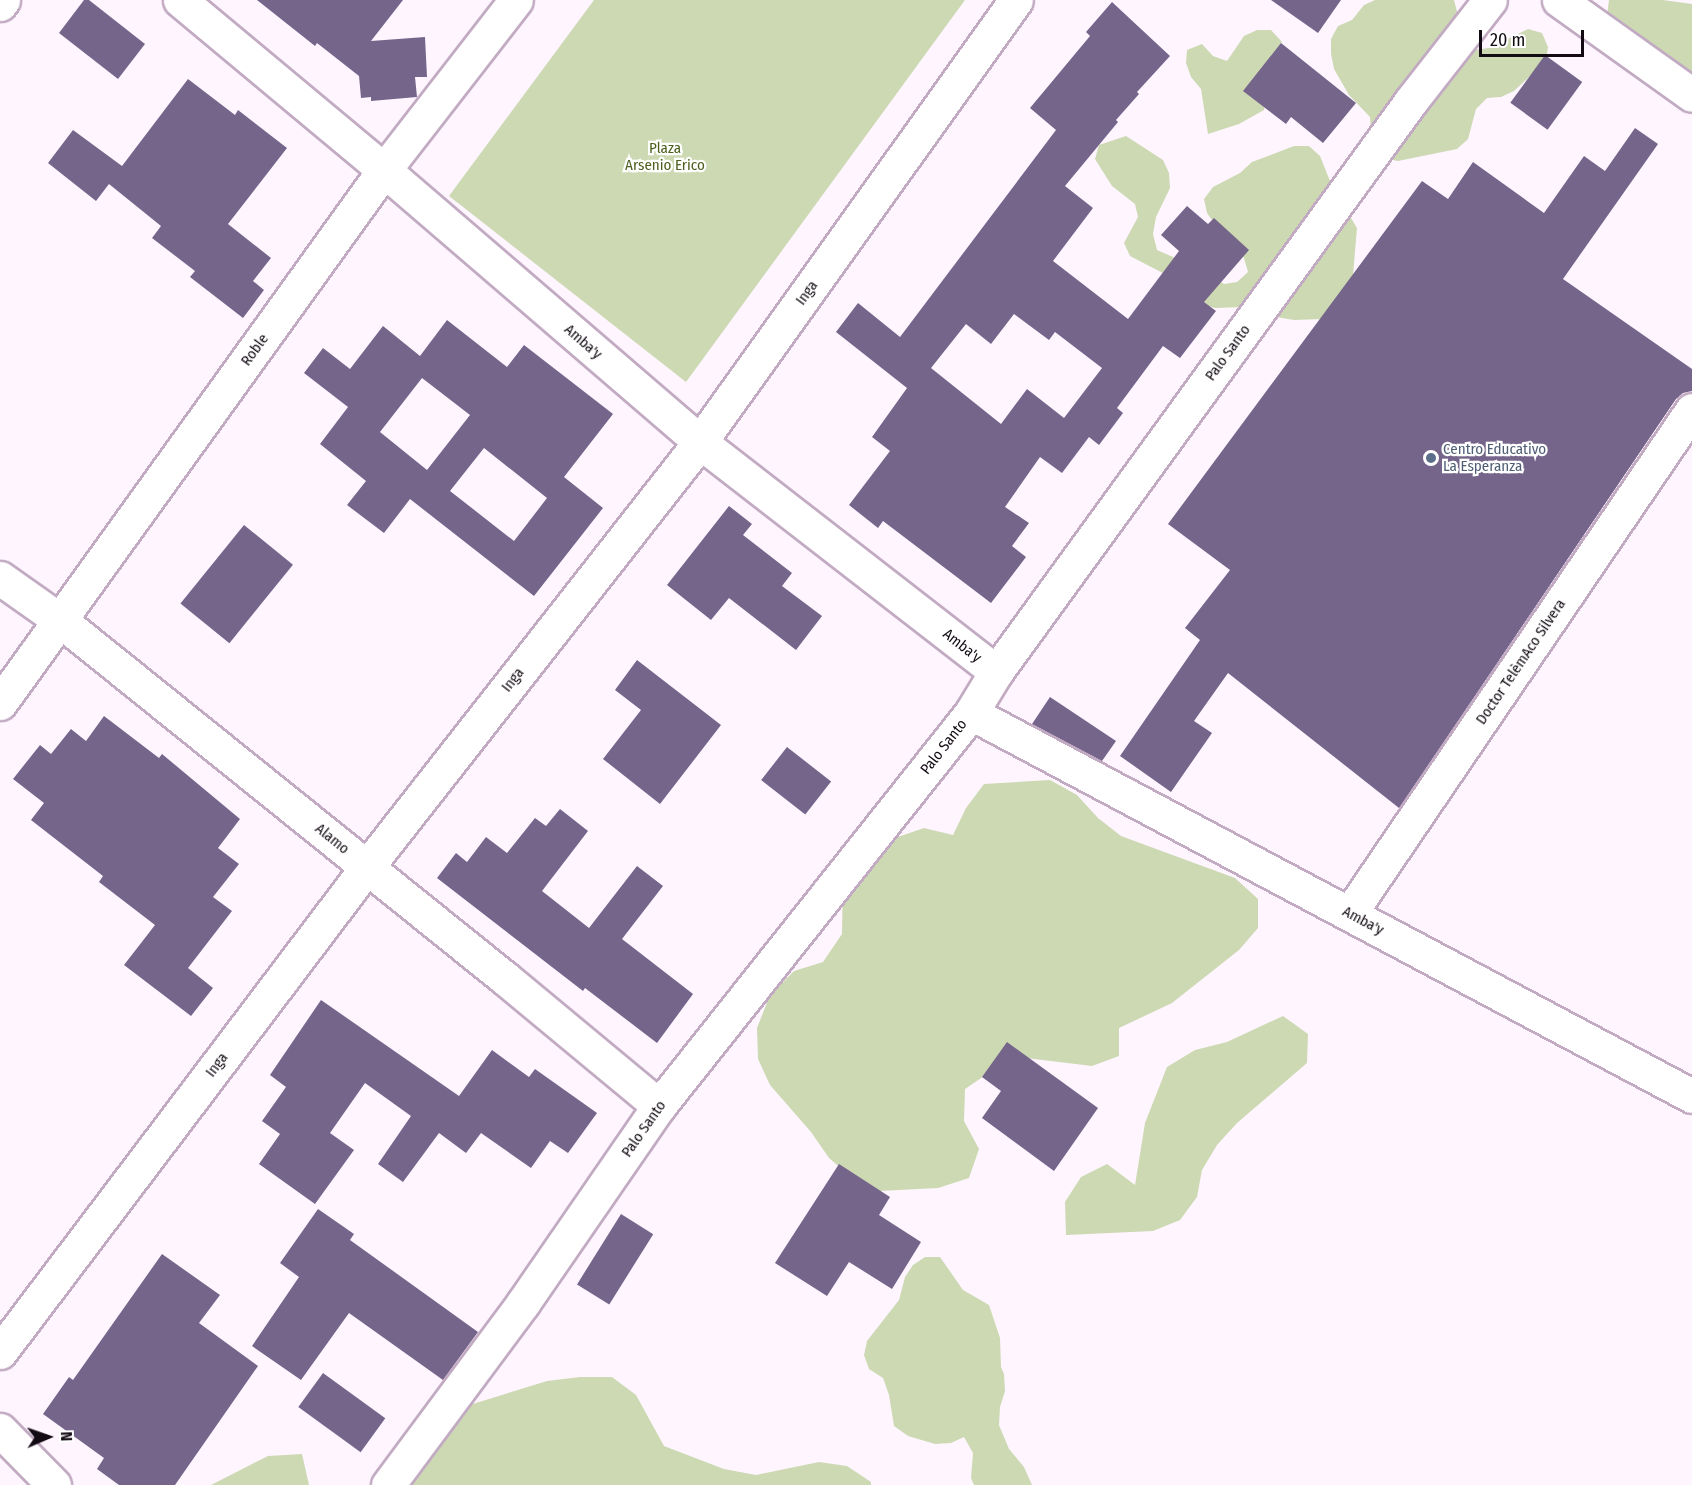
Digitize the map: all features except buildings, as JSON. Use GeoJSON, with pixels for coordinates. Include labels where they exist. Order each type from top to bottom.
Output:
{"type":"FeatureCollection","features":[{"type":"Feature","properties":{"kind":"street"},"geometry":{"type":"LineString","coordinates":[[0,4],[3,0]]}},
{"type":"Feature","properties":{"kind":"street","name":"Amba'y"},"geometry":{"type":"LineString","coordinates":[[180,0],[384,170],[700,442],[996,672]]}},
{"type":"Feature","properties":{"kind":"street","name":"Roble"},"geometry":{"type":"LineString","coordinates":[[0,703],[384,170],[516,0]]}},
{"type":"Feature","properties":{"kind":"street","name":"Inga"},"geometry":{"type":"LineString","coordinates":[[0,1352],[367,867],[700,442],[1016,0]]}},
{"type":"Feature","properties":{"kind":"street","name":"Palo Santo"},"geometry":{"type":"LineString","coordinates":[[388,1485],[523,1303],[659,1106],[971,713],[996,672],[1411,101],[1490,0]]}},
{"type":"Feature","properties":{"kind":"street"},"geometry":{"type":"LineString","coordinates":[[1558,0],[1692,95]]}},
{"type":"Feature","properties":{"kind":"street","name":"Doctor TelèmAco Silvera"},"geometry":{"type":"LineString","coordinates":[[1350,913],[1692,410]]}},
{"type":"Feature","properties":{"kind":"street","name":"Alamo"},"geometry":{"type":"LineString","coordinates":[[0,578],[61,621],[659,1106]]}},
{"type":"Feature","properties":{"kind":"street","name":"Amba'y"},"geometry":{"type":"LineString","coordinates":[[971,713],[1350,913],[1688,1086]]}},
{"type":"Feature","properties":{"kind":"street"},"geometry":{"type":"LineString","coordinates":[[0,1430],[54,1485]]}},
{"type":"Feature","properties":{"kind":"green space","name":"Plaza Arsenio Erico"},"geometry":{"type":"Polygon","coordinates":[[[594,0],[965,0],[686,382],[449,196],[594,0]]]}},
{"type":"Feature","properties":{"kind":"green space"},"geometry":{"type":"Polygon","coordinates":[[[1375,0],[1454,0],[1461,27],[1462,42],[1474,50],[1489,48],[1528,29],[1542,33],[1548,47],[1546,61],[1514,91],[1501,97],[1487,98],[1476,109],[1468,139],[1457,149],[1398,161],[1383,158],[1372,146],[1370,117],[1349,95],[1334,69],[1331,54],[1331,39],[1338,26],[1352,20],[1364,5],[1375,0]]]}},
{"type":"Feature","properties":{"kind":"green space"},"geometry":{"type":"Polygon","coordinates":[[[1609,0],[1663,0],[1692,4],[1692,72],[1607,16],[1609,0]]]}},
{"type":"Feature","properties":{"kind":"green space"},"geometry":{"type":"Polygon","coordinates":[[[1257,30],[1271,30],[1282,42],[1274,54],[1264,110],[1239,124],[1208,134],[1201,89],[1191,77],[1186,63],[1187,50],[1202,44],[1213,56],[1227,61],[1244,36],[1257,30]]]}},
{"type":"Feature","properties":{"kind":"green space"},"geometry":{"type":"Polygon","coordinates":[[[1126,136],[1163,160],[1169,173],[1170,188],[1156,217],[1153,234],[1157,250],[1198,268],[1224,284],[1237,282],[1248,272],[1244,258],[1228,235],[1216,226],[1207,213],[1204,199],[1213,187],[1240,173],[1252,162],[1294,146],[1309,146],[1320,156],[1332,186],[1357,228],[1352,287],[1323,319],[1294,320],[1257,314],[1244,307],[1215,308],[1202,304],[1182,283],[1130,256],[1124,243],[1138,217],[1135,204],[1112,186],[1095,159],[1099,145],[1126,136]]]}},
{"type":"Feature","properties":{"kind":"green space"},"geometry":{"type":"Polygon","coordinates":[[[1050,780],[1077,795],[1098,818],[1121,836],[1235,878],[1258,899],[1258,928],[1239,950],[1172,1003],[1119,1028],[1119,1056],[1092,1066],[1026,1058],[990,1072],[965,1089],[964,1121],[979,1149],[969,1178],[938,1188],[879,1191],[852,1178],[829,1158],[811,1132],[770,1085],[758,1059],[757,1028],[770,995],[794,971],[823,962],[842,934],[843,872],[895,838],[924,828],[953,835],[966,808],[984,784],[1050,780]]]}},
{"type":"Feature","properties":{"kind":"green space"},"geometry":{"type":"Polygon","coordinates":[[[1283,1016],[1308,1034],[1307,1063],[1237,1123],[1217,1145],[1202,1170],[1197,1197],[1180,1220],[1153,1231],[1066,1235],[1065,1202],[1081,1177],[1107,1164],[1135,1185],[1145,1123],[1167,1067],[1195,1050],[1227,1042],[1283,1016]]]}},
{"type":"Feature","properties":{"kind":"green space"},"geometry":{"type":"Polygon","coordinates":[[[925,1257],[940,1257],[963,1290],[989,1305],[1000,1338],[1001,1367],[1004,1374],[1005,1391],[1000,1407],[999,1425],[1009,1449],[1024,1467],[1032,1485],[974,1485],[971,1478],[973,1453],[964,1437],[951,1443],[935,1444],[908,1436],[894,1426],[889,1395],[883,1378],[869,1369],[864,1355],[867,1341],[899,1300],[905,1277],[913,1265],[925,1257]]]}},
{"type":"Feature","properties":{"kind":"green space"},"geometry":{"type":"Polygon","coordinates":[[[580,1377],[612,1377],[636,1395],[664,1446],[724,1469],[756,1475],[819,1462],[847,1466],[871,1482],[871,1485],[385,1485],[448,1432],[463,1407],[547,1381],[580,1377]]]}},
{"type":"Feature","properties":{"kind":"green space"},"geometry":{"type":"Polygon","coordinates":[[[302,1454],[309,1485],[211,1485],[268,1456],[302,1454]]]}},
{"type":"Feature","properties":{"kind":"place","name":"Centro Educativo La Esperanza"},"geometry":{"type":"Point","coordinates":[1431,458]}}]}
